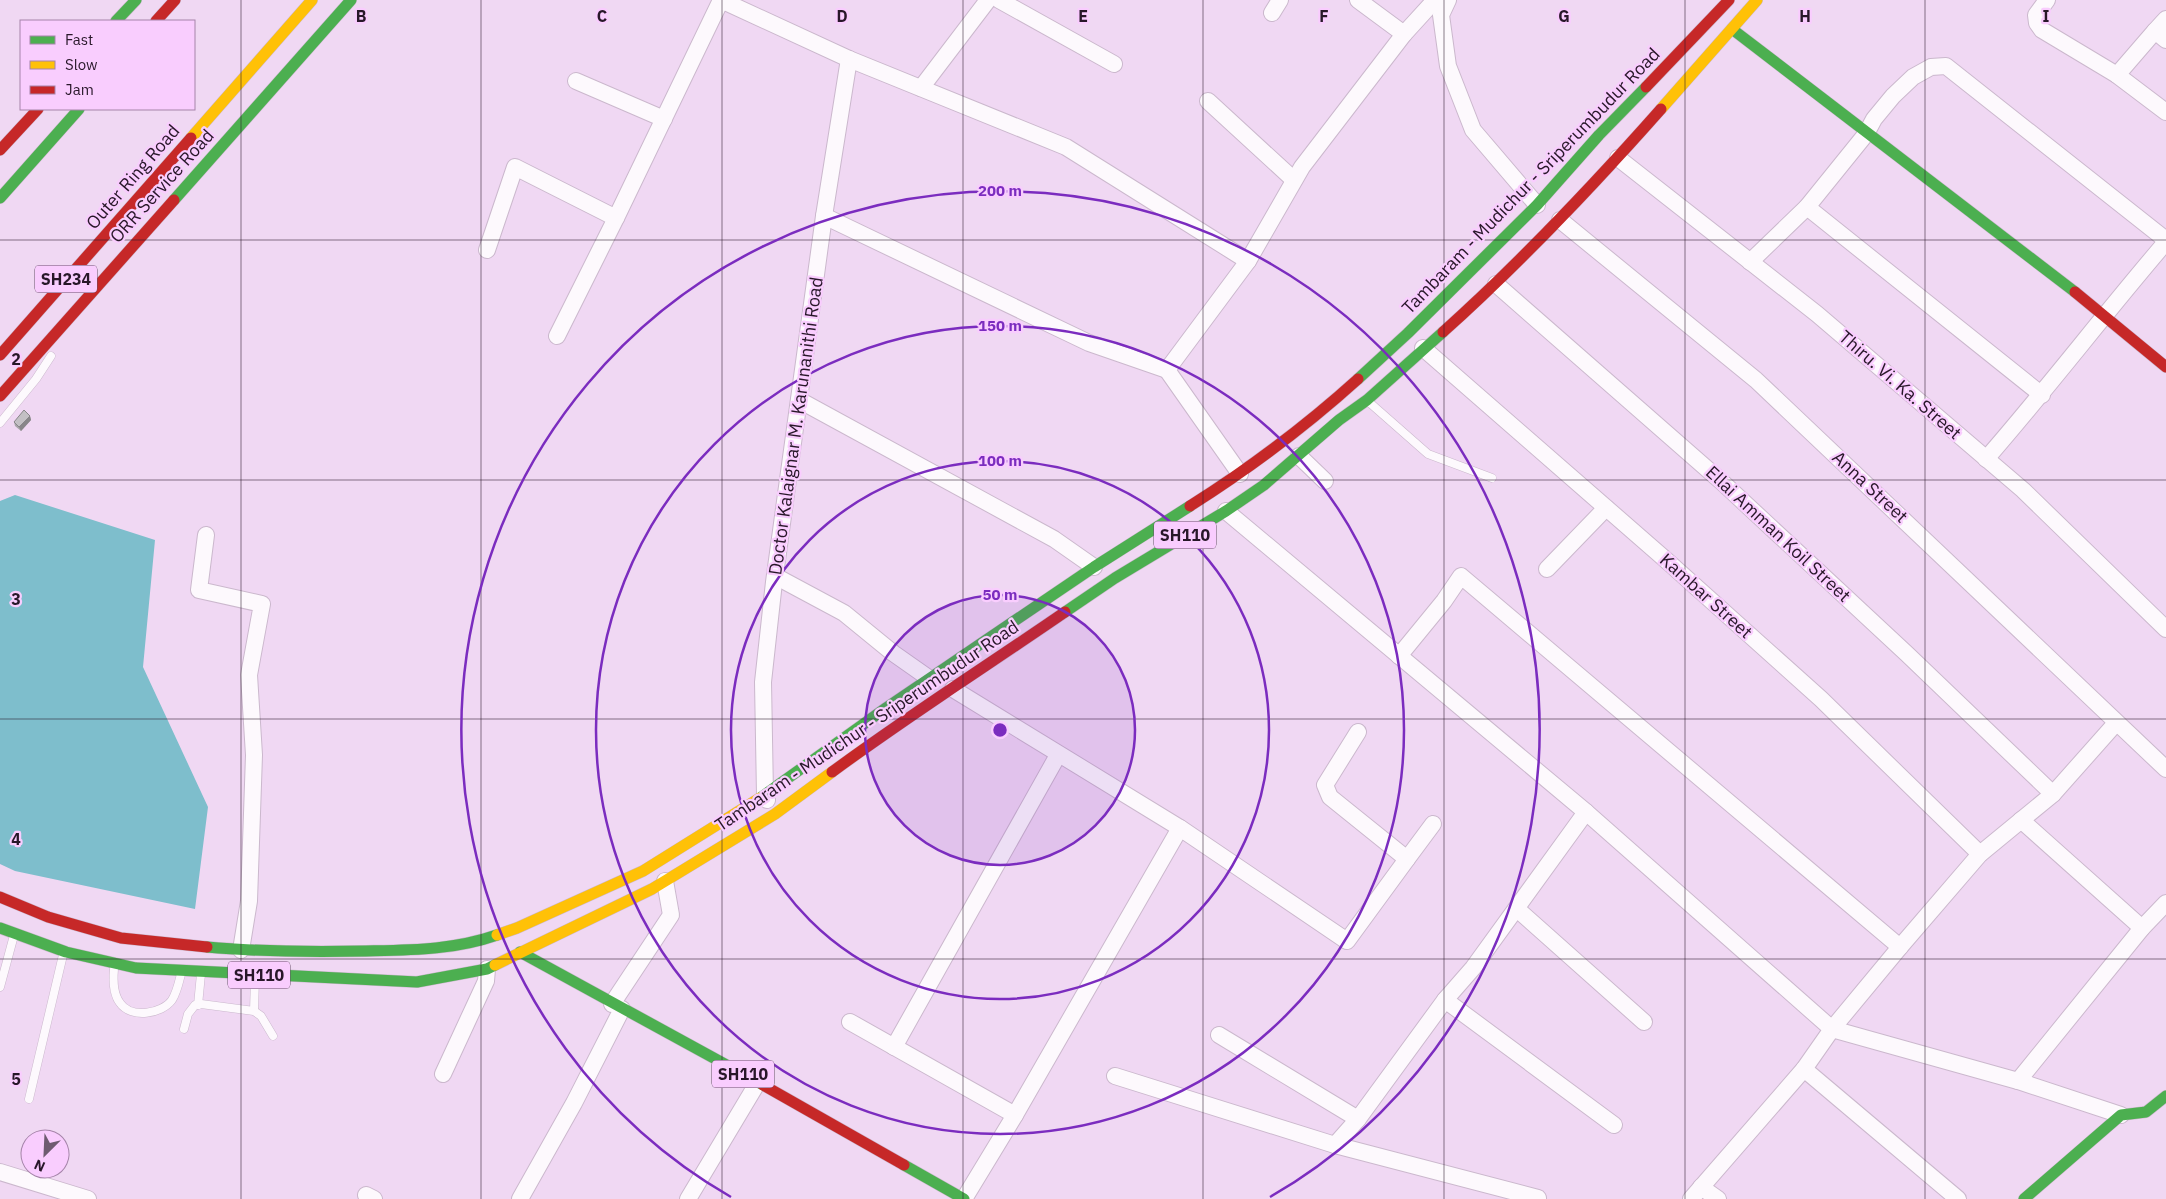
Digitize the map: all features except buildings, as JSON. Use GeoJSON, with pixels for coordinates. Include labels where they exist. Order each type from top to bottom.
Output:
{"type":"FeatureCollection","features":[{"type":"Feature","properties":{"kind":"main road"},"geometry":{"type":"LineString","coordinates":[[117,20],[136,0]]}},
{"type":"Feature","properties":{"kind":"main road"},"geometry":{"type":"LineString","coordinates":[[157,20],[175,0]]}},
{"type":"Feature","properties":{"kind":"main road","name":"Outer Ring Road"},"geometry":{"type":"LineString","coordinates":[[0,355],[312,0]]}},
{"type":"Feature","properties":{"kind":"main road","name":"ORR Service Road"},"geometry":{"type":"LineString","coordinates":[[0,396],[351,0]]}},
{"type":"Feature","properties":{"kind":"main road","name":"Tambaram - Mudichur - Sriperumbudur Road"},"geometry":{"type":"LineString","coordinates":[[0,897],[48,917],[121,938],[241,950],[333,952],[415,950],[518,940],[652,889],[775,814],[897,724],[953,689],[1115,578],[1226,511],[1264,485],[1339,420],[1366,400],[1496,284],[1549,213],[1599,135],[1729,0]]}},
{"type":"Feature","properties":{"kind":"main road","name":"Tambaram - Mudichur - Sriperumbudur Road"},"geometry":{"type":"LineString","coordinates":[[0,928],[14,935],[63,952],[114,964],[182,972],[417,982],[486,969],[518,940],[643,871],[764,794],[1094,567],[1240,474],[1326,408],[1408,333],[1549,213],[1618,158],[1757,0]]}},
{"type":"Feature","properties":{"kind":"main road"},"geometry":{"type":"LineString","coordinates":[[1732,29],[1866,134],[2104,314],[2166,367]]}},
{"type":"Feature","properties":{"kind":"main road"},"geometry":{"type":"LineString","coordinates":[[0,150],[37,110]]}},
{"type":"Feature","properties":{"kind":"main road"},"geometry":{"type":"LineString","coordinates":[[0,198],[78,110]]}},
{"type":"Feature","properties":{"kind":"main road","name":"SH110"},"geometry":{"type":"LineString","coordinates":[[518,940],[617,1007],[758,1082],[964,1199]]}},
{"type":"Feature","properties":{"kind":"main road"},"geometry":{"type":"LineString","coordinates":[[2024,1199],[2122,1115],[2146,1112],[2166,1096]]}},
{"type":"Feature","properties":{"kind":"street"},"geometry":{"type":"LineString","coordinates":[[557,336],[721,0],[849,58],[1066,147],[1248,261]]}},
{"type":"Feature","properties":{"kind":"street"},"geometry":{"type":"LineString","coordinates":[[921,88],[988,0]]}},
{"type":"Feature","properties":{"kind":"street"},"geometry":{"type":"LineString","coordinates":[[999,0],[1114,64]]}},
{"type":"Feature","properties":{"kind":"street"},"geometry":{"type":"LineString","coordinates":[[1358,0],[1404,34]]}},
{"type":"Feature","properties":{"kind":"street"},"geometry":{"type":"LineString","coordinates":[[1167,370],[1248,261],[1302,167],[1404,34],[1435,0]]}},
{"type":"Feature","properties":{"kind":"street","name":"Anna Street"},"geometry":{"type":"LineString","coordinates":[[1448,0],[1441,16],[1448,66],[1473,130],[1549,213],[1756,380],[2116,724],[2166,769]]}},
{"type":"Feature","properties":{"kind":"street"},"geometry":{"type":"LineString","coordinates":[[2047,0],[2036,15],[2037,23],[2042,30],[2118,75],[2166,112]]}},
{"type":"Feature","properties":{"kind":"street"},"geometry":{"type":"LineString","coordinates":[[2118,75],[2162,30]]}},
{"type":"Feature","properties":{"kind":"street","name":"Doctor Kalaignar M. Karunanithi Road"},"geometry":{"type":"LineString","coordinates":[[764,794],[763,682],[775,576],[824,216],[849,58]]}},
{"type":"Feature","properties":{"kind":"street"},"geometry":{"type":"LineString","coordinates":[[1750,262],[1807,207],[1866,134],[1874,119],[1913,77],[1931,67],[1946,66],[2166,241],[2104,314],[2042,394],[1986,459]]}},
{"type":"Feature","properties":{"kind":"street"},"geometry":{"type":"LineString","coordinates":[[576,81],[664,119]]}},
{"type":"Feature","properties":{"kind":"street"},"geometry":{"type":"LineString","coordinates":[[1208,102],[1294,180]]}},
{"type":"Feature","properties":{"kind":"street","name":"Thiru. Vi. Ka. Street"},"geometry":{"type":"LineString","coordinates":[[1618,158],[1817,314],[2023,490],[2166,629]]}},
{"type":"Feature","properties":{"kind":"street"},"geometry":{"type":"LineString","coordinates":[[487,250],[515,167],[616,218]]}},
{"type":"Feature","properties":{"kind":"street"},"geometry":{"type":"LineString","coordinates":[[1807,207],[2042,394]]}},
{"type":"Feature","properties":{"kind":"street"},"geometry":{"type":"LineString","coordinates":[[824,216],[1089,343],[1167,370],[1240,474]]}},
{"type":"Feature","properties":{"kind":"street","name":"Ellai Amman Koil Street"},"geometry":{"type":"LineString","coordinates":[[1496,284],[1722,482],[1907,654],[2053,794]]}},
{"type":"Feature","properties":{"kind":"street","name":"Kambar Street"},"geometry":{"type":"LineString","coordinates":[[1423,348],[1821,699],[1980,854]]}},
{"type":"Feature","properties":{"kind":"street"},"geometry":{"type":"LineString","coordinates":[[799,400],[1054,539],[1094,567]]}},
{"type":"Feature","properties":{"kind":"street"},"geometry":{"type":"LineString","coordinates":[[1299,456],[1325,481]]}},
{"type":"Feature","properties":{"kind":"street"},"geometry":{"type":"LineString","coordinates":[[1547,569],[1606,508]]}},
{"type":"Feature","properties":{"kind":"street"},"geometry":{"type":"LineString","coordinates":[[1226,511],[1586,812],[1832,1029],[2018,1081],[2122,1115]]}},
{"type":"Feature","properties":{"kind":"street"},"geometry":{"type":"LineString","coordinates":[[206,535],[200,590],[262,604],[249,675],[254,755],[250,901],[241,950]]}},
{"type":"Feature","properties":{"kind":"street"},"geometry":{"type":"LineString","coordinates":[[775,576],[844,612],[893,653],[930,679]]}},
{"type":"Feature","properties":{"kind":"street"},"geometry":{"type":"LineString","coordinates":[[1399,656],[1462,576],[1900,947]]}},
{"type":"Feature","properties":{"kind":"street"},"geometry":{"type":"LineString","coordinates":[[953,689],[1180,828],[1347,941],[1433,824]]}},
{"type":"Feature","properties":{"kind":"street"},"geometry":{"type":"LineString","coordinates":[[1718,1199],[1696,1193],[1804,1068],[1832,1029],[1980,854],[2053,794],[2116,724]]}},
{"type":"Feature","properties":{"kind":"street"},"geometry":{"type":"LineString","coordinates":[[1358,732],[1325,785],[1330,797],[1407,859]]}},
{"type":"Feature","properties":{"kind":"street"},"geometry":{"type":"LineString","coordinates":[[894,1047],[1058,755]]}},
{"type":"Feature","properties":{"kind":"street"},"geometry":{"type":"LineString","coordinates":[[764,794],[775,814]]}},
{"type":"Feature","properties":{"kind":"street"},"geometry":{"type":"LineString","coordinates":[[1335,1145],[1358,1119],[1445,1000],[1473,968],[1586,812]]}},
{"type":"Feature","properties":{"kind":"street"},"geometry":{"type":"LineString","coordinates":[[2021,820],[2142,928]]}},
{"type":"Feature","properties":{"kind":"street"},"geometry":{"type":"LineString","coordinates":[[964,1199],[1015,1115],[1180,828]]}},
{"type":"Feature","properties":{"kind":"street"},"geometry":{"type":"LineString","coordinates":[[520,1199],[574,1103],[617,1007],[671,914],[665,881]]}},
{"type":"Feature","properties":{"kind":"street"},"geometry":{"type":"LineString","coordinates":[[2018,1081],[2142,928],[2166,903]]}},
{"type":"Feature","properties":{"kind":"street"},"geometry":{"type":"LineString","coordinates":[[1517,909],[1644,1022]]}},
{"type":"Feature","properties":{"kind":"street"},"geometry":{"type":"LineString","coordinates":[[443,1074],[486,981],[486,969]]}},
{"type":"Feature","properties":{"kind":"street"},"geometry":{"type":"LineString","coordinates":[[1445,1000],[1614,1125]]}},
{"type":"Feature","properties":{"kind":"street"},"geometry":{"type":"LineString","coordinates":[[850,1022],[1015,1115]]}},
{"type":"Feature","properties":{"kind":"street"},"geometry":{"type":"LineString","coordinates":[[1219,1035],[1358,1119]]}},
{"type":"Feature","properties":{"kind":"street"},"geometry":{"type":"LineString","coordinates":[[1804,1068],[1958,1199]]}},
{"type":"Feature","properties":{"kind":"street"},"geometry":{"type":"LineString","coordinates":[[1115,1076],[1335,1145],[1538,1198]]}},
{"type":"Feature","properties":{"kind":"street"},"geometry":{"type":"LineString","coordinates":[[688,1199],[758,1082]]}},
{"type":"Feature","properties":{"kind":"street"},"geometry":{"type":"LineString","coordinates":[[0,1172],[88,1199]]}},
{"type":"Feature","properties":{"kind":"lane"},"geometry":{"type":"LineString","coordinates":[[0,423],[36,379],[79,307]]}},
{"type":"Feature","properties":{"kind":"lane"},"geometry":{"type":"LineString","coordinates":[[1366,400],[1428,454],[1492,478]]}},
{"type":"Feature","properties":{"kind":"lane"},"geometry":{"type":"LineString","coordinates":[[0,987],[14,935]]}},
{"type":"Feature","properties":{"kind":"lane"},"geometry":{"type":"LineString","coordinates":[[29,1099],[63,952]]}},
{"type":"Feature","properties":{"kind":"lane"},"geometry":{"type":"LineString","coordinates":[[114,964],[114,984],[119,1002],[126,1010],[139,1012],[152,1013],[163,1008],[172,1000],[178,989],[182,972]]}},
{"type":"Feature","properties":{"kind":"lane"},"geometry":{"type":"LineString","coordinates":[[198,1005],[201,973]]}},
{"type":"Feature","properties":{"kind":"lane"},"geometry":{"type":"LineString","coordinates":[[254,1011],[255,975]]}},
{"type":"Feature","properties":{"kind":"lane"},"geometry":{"type":"LineString","coordinates":[[184,1029],[188,1014],[195,1005],[198,1005],[254,1011],[261,1016],[273,1036]]}},
{"type":"Feature","properties":{"kind":"water"},"geometry":{"type":"Polygon","coordinates":[[[15,495],[155,540],[143,667],[208,807],[195,909],[15,871],[0,864],[0,501],[15,495]]]}},
{"type":"Feature","properties":{"kind":"traffic: fast"},"geometry":{"type":"LineString","coordinates":[[117,20],[136,0]]}},
{"type":"Feature","properties":{"kind":"traffic: fast"},"geometry":{"type":"LineString","coordinates":[[174,200],[351,0]]}},
{"type":"Feature","properties":{"kind":"traffic: fast"},"geometry":{"type":"LineString","coordinates":[[1732,29],[2075,292]]}},
{"type":"Feature","properties":{"kind":"traffic: fast"},"geometry":{"type":"LineString","coordinates":[[1358,379],[1408,333],[1537,205],[1599,135],[1646,87]]}},
{"type":"Feature","properties":{"kind":"traffic: fast"},"geometry":{"type":"LineString","coordinates":[[0,198],[78,110]]}},
{"type":"Feature","properties":{"kind":"traffic: fast"},"geometry":{"type":"LineString","coordinates":[[1065,612],[1115,578],[1226,511],[1264,485],[1339,420],[1367,400],[1443,332]]}},
{"type":"Feature","properties":{"kind":"traffic: fast"},"geometry":{"type":"LineString","coordinates":[[760,798],[886,708],[1094,567],[1190,506]]}},
{"type":"Feature","properties":{"kind":"traffic: fast"},"geometry":{"type":"LineString","coordinates":[[0,928],[66,952],[136,968],[417,982],[487,969],[495,965]]}},
{"type":"Feature","properties":{"kind":"traffic: fast"},"geometry":{"type":"LineString","coordinates":[[207,947],[286,951],[400,950],[465,944],[497,935]]}},
{"type":"Feature","properties":{"kind":"traffic: fast"},"geometry":{"type":"LineString","coordinates":[[520,952],[763,1085]]}},
{"type":"Feature","properties":{"kind":"traffic: fast"},"geometry":{"type":"LineString","coordinates":[[2024,1199],[2121,1115],[2146,1112],[2166,1096]]}},
{"type":"Feature","properties":{"kind":"traffic: fast"},"geometry":{"type":"LineString","coordinates":[[904,1165],[964,1199]]}},
{"type":"Feature","properties":{"kind":"traffic: slow"},"geometry":{"type":"LineString","coordinates":[[191,138],[312,0]]}},
{"type":"Feature","properties":{"kind":"traffic: slow"},"geometry":{"type":"LineString","coordinates":[[1661,109],[1757,0]]}},
{"type":"Feature","properties":{"kind":"traffic: slow"},"geometry":{"type":"LineString","coordinates":[[495,965],[652,889],[775,814],[832,772]]}},
{"type":"Feature","properties":{"kind":"traffic: slow"},"geometry":{"type":"LineString","coordinates":[[497,935],[517,928],[643,871],[760,798]]}},
{"type":"Feature","properties":{"kind":"traffic: jam"},"geometry":{"type":"LineString","coordinates":[[157,20],[175,0]]}},
{"type":"Feature","properties":{"kind":"traffic: jam"},"geometry":{"type":"LineString","coordinates":[[1646,87],[1729,0]]}},
{"type":"Feature","properties":{"kind":"traffic: jam"},"geometry":{"type":"LineString","coordinates":[[1443,332],[1500,279],[1555,223],[1661,109]]}},
{"type":"Feature","properties":{"kind":"traffic: jam"},"geometry":{"type":"LineString","coordinates":[[0,150],[37,110]]}},
{"type":"Feature","properties":{"kind":"traffic: jam"},"geometry":{"type":"LineString","coordinates":[[0,355],[191,138]]}},
{"type":"Feature","properties":{"kind":"traffic: jam"},"geometry":{"type":"LineString","coordinates":[[0,396],[174,200]]}},
{"type":"Feature","properties":{"kind":"traffic: jam"},"geometry":{"type":"LineString","coordinates":[[2075,292],[2166,367]]}},
{"type":"Feature","properties":{"kind":"traffic: jam"},"geometry":{"type":"LineString","coordinates":[[1190,506],[1277,446],[1358,379]]}},
{"type":"Feature","properties":{"kind":"traffic: jam"},"geometry":{"type":"LineString","coordinates":[[832,772],[1065,612]]}},
{"type":"Feature","properties":{"kind":"traffic: jam"},"geometry":{"type":"LineString","coordinates":[[0,897],[48,917],[121,938],[207,947]]}},
{"type":"Feature","properties":{"kind":"traffic: jam"},"geometry":{"type":"LineString","coordinates":[[763,1085],[904,1165]]}}]}
